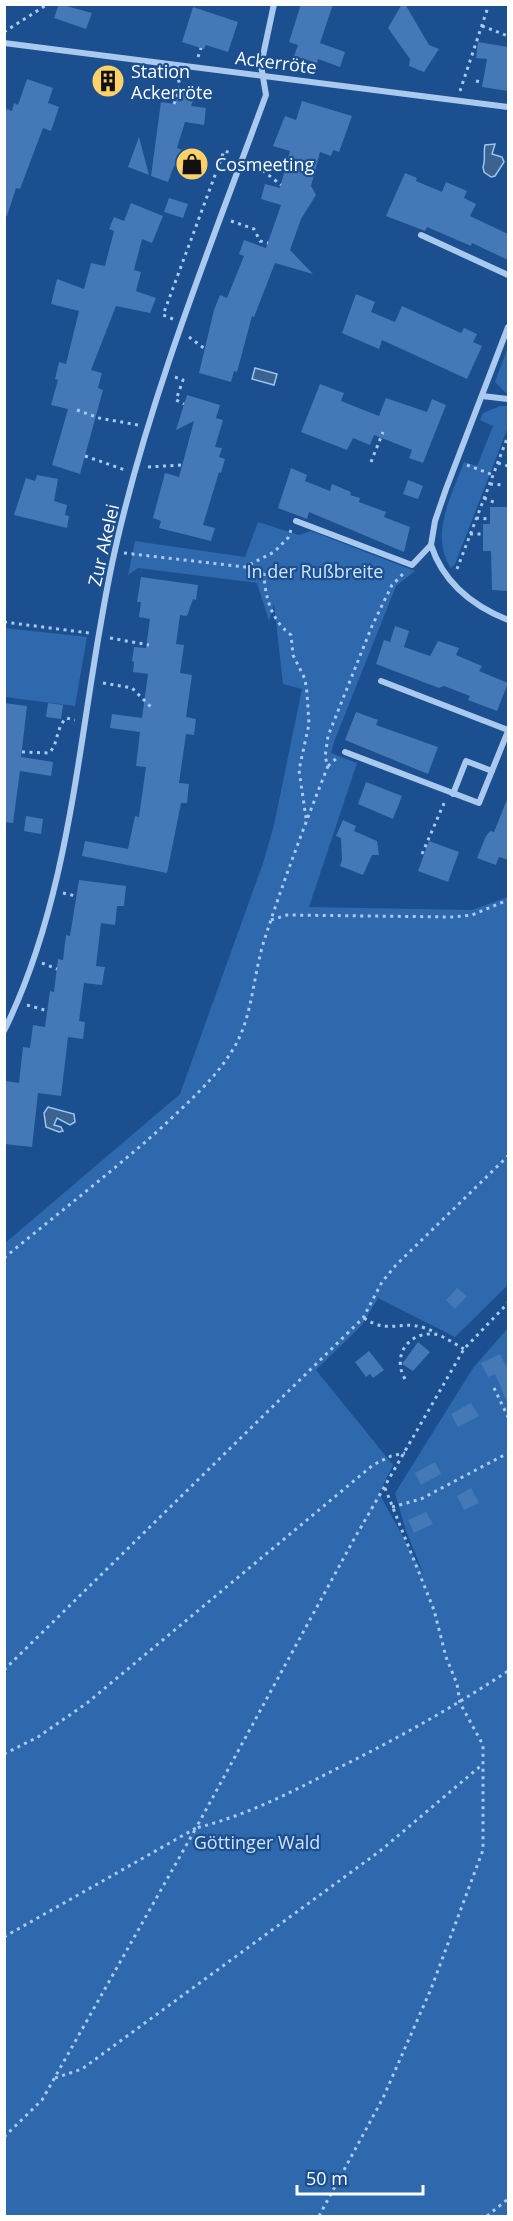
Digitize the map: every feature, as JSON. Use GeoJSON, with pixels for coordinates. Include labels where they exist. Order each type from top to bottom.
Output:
{"type":"FeatureCollection","features":[{"type":"Feature","properties":{"kind":"street","name":"Zur Akelei"},"geometry":{"type":"LineString","coordinates":[[4,1031],[38,942],[57,873],[86,721],[114,552],[148,426],[165,374],[266,95],[261,65],[274,4]]}},
{"type":"Feature","properties":{"kind":"street","name":"Ackerröte"},"geometry":{"type":"LineString","coordinates":[[4,43],[508,107]]}},
{"type":"Feature","properties":{"kind":"street"},"geometry":{"type":"LineString","coordinates":[[421,235],[508,275]]}},
{"type":"Feature","properties":{"kind":"street"},"geometry":{"type":"LineString","coordinates":[[508,327],[435,521],[431,545],[442,570],[452,582],[478,606],[508,620]]}},
{"type":"Feature","properties":{"kind":"street"},"geometry":{"type":"LineString","coordinates":[[482,396],[508,399]]}},
{"type":"Feature","properties":{"kind":"street"},"geometry":{"type":"LineString","coordinates":[[296,520],[412,565],[431,545]]}},
{"type":"Feature","properties":{"kind":"street"},"geometry":{"type":"LineString","coordinates":[[345,752],[479,803],[508,730],[381,681]]}},
{"type":"Feature","properties":{"kind":"street"},"geometry":{"type":"LineString","coordinates":[[452,793],[466,761],[492,771]]}},
{"type":"Feature","properties":{"kind":"path"},"geometry":{"type":"LineString","coordinates":[[4,32],[48,4]]}},
{"type":"Feature","properties":{"kind":"path"},"geometry":{"type":"LineString","coordinates":[[457,101],[489,4]]}},
{"type":"Feature","properties":{"kind":"path"},"geometry":{"type":"LineString","coordinates":[[482,26],[508,36]]}},
{"type":"Feature","properties":{"kind":"path"},"geometry":{"type":"LineString","coordinates":[[476,81],[483,82]]}},
{"type":"Feature","properties":{"kind":"path"},"geometry":{"type":"LineString","coordinates":[[174,104],[180,86]]}},
{"type":"Feature","properties":{"kind":"path"},"geometry":{"type":"LineString","coordinates":[[206,349],[182,327],[163,315],[224,151],[244,155],[281,185]]}},
{"type":"Feature","properties":{"kind":"path"},"geometry":{"type":"LineString","coordinates":[[221,217],[254,229],[260,241],[268,243]]}},
{"type":"Feature","properties":{"kind":"path"},"geometry":{"type":"LineString","coordinates":[[165,374],[183,380],[176,400],[184,404]]}},
{"type":"Feature","properties":{"kind":"path"},"geometry":{"type":"LineString","coordinates":[[77,410],[99,418],[148,426]]}},
{"type":"Feature","properties":{"kind":"path"},"geometry":{"type":"LineString","coordinates":[[371,462],[383,432]]}},
{"type":"Feature","properties":{"kind":"path"},"geometry":{"type":"LineString","coordinates":[[452,582],[508,436]]}},
{"type":"Feature","properties":{"kind":"path"},"geometry":{"type":"LineString","coordinates":[[85,456],[136,473]]}},
{"type":"Feature","properties":{"kind":"path"},"geometry":{"type":"LineString","coordinates":[[457,460],[493,475]]}},
{"type":"Feature","properties":{"kind":"path"},"geometry":{"type":"LineString","coordinates":[[498,463],[508,466]]}},
{"type":"Feature","properties":{"kind":"path"},"geometry":{"type":"LineString","coordinates":[[138,464],[152,468],[183,465]]}},
{"type":"Feature","properties":{"kind":"path"},"geometry":{"type":"LineString","coordinates":[[490,484],[503,485]]}},
{"type":"Feature","properties":{"kind":"path"},"geometry":{"type":"LineString","coordinates":[[484,498],[496,503]]}},
{"type":"Feature","properties":{"kind":"path"},"geometry":{"type":"LineString","coordinates":[[476,518],[490,519]]}},
{"type":"Feature","properties":{"kind":"path"},"geometry":{"type":"LineString","coordinates":[[244,567],[274,552],[288,538],[296,520]]}},
{"type":"Feature","properties":{"kind":"path"},"geometry":{"type":"LineString","coordinates":[[470,534],[483,534]]}},
{"type":"Feature","properties":{"kind":"path"},"geometry":{"type":"LineString","coordinates":[[114,552],[244,567],[270,575]]}},
{"type":"Feature","properties":{"kind":"path"},"geometry":{"type":"LineString","coordinates":[[4,1258],[127,1158],[215,1075],[229,1057],[242,1030],[271,921],[328,766],[325,757],[328,736],[372,626],[392,585],[412,565]]}},
{"type":"Feature","properties":{"kind":"path"},"geometry":{"type":"LineString","coordinates":[[264,573],[270,609],[282,628],[291,634],[293,655],[305,679],[309,724],[299,770],[307,820]]}},
{"type":"Feature","properties":{"kind":"path"},"geometry":{"type":"LineString","coordinates":[[4,622],[100,634],[120,641],[149,645]]}},
{"type":"Feature","properties":{"kind":"path"},"geometry":{"type":"LineString","coordinates":[[92,682],[132,688],[152,708]]}},
{"type":"Feature","properties":{"kind":"path"},"geometry":{"type":"LineString","coordinates":[[22,752],[49,753],[55,746],[58,727],[66,718],[86,721]]}},
{"type":"Feature","properties":{"kind":"path"},"geometry":{"type":"LineString","coordinates":[[422,854],[440,808],[452,793]]}},
{"type":"Feature","properties":{"kind":"path"},"geometry":{"type":"LineString","coordinates":[[271,921],[288,915],[452,917],[472,915],[508,900]]}},
{"type":"Feature","properties":{"kind":"path"},"geometry":{"type":"LineString","coordinates":[[17,1001],[48,1011]]}},
{"type":"Feature","properties":{"kind":"path"},"geometry":{"type":"LineString","coordinates":[[4,1670],[363,1318],[382,1282],[396,1265],[508,1156]]}},
{"type":"Feature","properties":{"kind":"path"},"geometry":{"type":"LineString","coordinates":[[4,2137],[42,2100],[196,1828],[353,1541],[464,1349],[508,1303]]}},
{"type":"Feature","properties":{"kind":"path"},"geometry":{"type":"LineString","coordinates":[[363,1318],[378,1327],[419,1324],[464,1349]]}},
{"type":"Feature","properties":{"kind":"path"},"geometry":{"type":"LineString","coordinates":[[405,1379],[399,1366],[404,1347],[421,1336],[440,1336]]}},
{"type":"Feature","properties":{"kind":"path"},"geometry":{"type":"LineString","coordinates":[[494,1388],[508,1417]]}},
{"type":"Feature","properties":{"kind":"path"},"geometry":{"type":"LineString","coordinates":[[4,1754],[38,1737],[87,1703],[373,1465],[390,1456],[405,1453]]}},
{"type":"Feature","properties":{"kind":"path"},"geometry":{"type":"LineString","coordinates":[[392,1507],[421,1499],[508,1454]]}},
{"type":"Feature","properties":{"kind":"path"},"geometry":{"type":"LineString","coordinates":[[319,2217],[387,2087],[431,1989],[483,1850],[483,1745],[460,1703],[457,1684],[446,1657],[434,1610],[385,1488]]}},
{"type":"Feature","properties":{"kind":"path"},"geometry":{"type":"LineString","coordinates":[[4,1937],[196,1828],[228,1820],[296,1790],[460,1703],[508,1671]]}},
{"type":"Feature","properties":{"kind":"path"},"geometry":{"type":"LineString","coordinates":[[54,2078],[82,2069],[380,1851],[483,1764]]}},
{"type":"Feature","properties":{"kind":"path"},"geometry":{"type":"LineString","coordinates":[[487,2217],[508,2199]]}},
{"type":"Feature","properties":{"kind":"green space"},"geometry":{"type":"Polygon","coordinates":[[[508,347],[508,394],[507,394],[495,382],[508,347]]]}},
{"type":"Feature","properties":{"kind":"green space"},"geometry":{"type":"Polygon","coordinates":[[[500,406],[508,406],[508,427],[455,564],[451,568],[442,542],[442,529],[449,501],[464,462],[477,466],[493,426],[480,420],[483,413],[500,406]]]}},
{"type":"Feature","properties":{"kind":"green space","name":"Göttinger Wald"},"geometry":{"type":"Polygon","coordinates":[[[258,522],[299,535],[311,531],[415,571],[396,586],[334,742],[331,753],[357,763],[309,907],[472,910],[508,897],[508,1285],[455,1337],[378,1298],[362,1325],[316,1370],[393,1465],[379,1493],[424,1575],[406,1531],[395,1493],[473,1368],[508,1328],[508,2216],[5,2216],[4,1244],[180,1094],[263,863],[274,825],[302,689],[283,684],[274,604],[269,621],[257,583],[138,568],[128,575],[135,541],[245,557],[258,522]]]}},
{"type":"Feature","properties":{"kind":"green space"},"geometry":{"type":"Polygon","coordinates":[[[5,628],[87,637],[75,706],[5,697],[5,628]]]}},
{"type":"Feature","properties":{"kind":"shaded area"},"geometry":{"type":"Polygon","coordinates":[[[495,144],[492,154],[502,157],[504,162],[495,176],[491,177],[484,172],[484,148],[485,145],[495,144]]]}},
{"type":"Feature","properties":{"kind":"shaded area"},"geometry":{"type":"Polygon","coordinates":[[[255,368],[277,374],[274,385],[252,379],[255,368]]]}},
{"type":"Feature","properties":{"kind":"shaded area"},"geometry":{"type":"Polygon","coordinates":[[[48,1107],[74,1114],[75,1122],[70,1125],[57,1118],[54,1125],[61,1127],[63,1131],[59,1132],[46,1127],[44,1113],[48,1107]]]}},
{"type":"Feature","properties":{"kind":"building"},"geometry":{"type":"Polygon","coordinates":[[[59,4],[92,13],[86,29],[54,18],[59,4]]]}},
{"type":"Feature","properties":{"kind":"building"},"geometry":{"type":"Polygon","coordinates":[[[301,4],[333,4],[320,43],[345,52],[340,67],[318,59],[317,63],[294,56],[298,45],[289,42],[301,4]]]}},
{"type":"Feature","properties":{"kind":"building"},"geometry":{"type":"Polygon","coordinates":[[[402,4],[405,4],[429,45],[439,49],[424,72],[409,66],[410,59],[388,28],[402,4]]]}},
{"type":"Feature","properties":{"kind":"building"},"geometry":{"type":"Polygon","coordinates":[[[193,7],[238,22],[228,52],[206,45],[204,49],[182,42],[193,7]]]}},
{"type":"Feature","properties":{"kind":"building"},"geometry":{"type":"Polygon","coordinates":[[[478,42],[508,47],[508,91],[482,87],[487,59],[476,58],[478,42]]]}},
{"type":"Feature","properties":{"kind":"building"},"geometry":{"type":"Polygon","coordinates":[[[27,79],[53,88],[48,103],[59,107],[51,131],[43,128],[20,189],[16,188],[7,216],[4,216],[4,108],[12,111],[14,103],[18,105],[27,79]]]}},
{"type":"Feature","properties":{"kind":"building"},"geometry":{"type":"Polygon","coordinates":[[[180,90],[196,93],[191,106],[206,108],[204,125],[185,122],[177,148],[199,156],[193,173],[174,166],[168,182],[151,176],[161,102],[175,104],[180,90]]]}},
{"type":"Feature","properties":{"kind":"building"},"geometry":{"type":"Polygon","coordinates":[[[302,101],[352,116],[339,152],[333,150],[331,156],[320,152],[311,186],[316,195],[301,219],[290,250],[313,274],[275,263],[254,317],[252,316],[237,372],[234,371],[231,382],[199,373],[214,310],[220,295],[227,298],[244,256],[239,254],[244,240],[266,248],[281,205],[261,199],[265,184],[280,188],[290,151],[273,146],[285,116],[296,120],[302,101]]]}},
{"type":"Feature","properties":{"kind":"building"},"geometry":{"type":"Polygon","coordinates":[[[139,137],[149,175],[128,167],[139,137]]]}},
{"type":"Feature","properties":{"kind":"building"},"geometry":{"type":"Polygon","coordinates":[[[405,173],[417,178],[416,181],[442,192],[446,182],[467,191],[464,198],[476,204],[470,216],[508,234],[508,260],[472,243],[471,246],[427,227],[425,231],[386,216],[405,173]]]}},
{"type":"Feature","properties":{"kind":"building"},"geometry":{"type":"Polygon","coordinates":[[[169,198],[188,204],[183,218],[164,212],[169,198]]]}},
{"type":"Feature","properties":{"kind":"building"},"geometry":{"type":"Polygon","coordinates":[[[131,203],[163,216],[152,243],[142,239],[134,270],[141,272],[136,291],[156,298],[150,313],[116,306],[91,370],[102,373],[98,388],[103,390],[80,474],[52,465],[68,409],[51,405],[58,380],[55,379],[59,362],[66,364],[79,311],[51,304],[57,279],[84,289],[91,263],[105,266],[114,231],[109,229],[114,217],[124,221],[131,203]]]}},
{"type":"Feature","properties":{"kind":"building"},"geometry":{"type":"Polygon","coordinates":[[[356,294],[375,302],[371,312],[395,322],[402,306],[461,333],[464,328],[477,334],[473,342],[482,346],[467,379],[382,340],[379,349],[342,333],[356,294]]]}},
{"type":"Feature","properties":{"kind":"building"},"geometry":{"type":"Polygon","coordinates":[[[320,384],[344,393],[341,401],[379,416],[386,398],[427,412],[432,399],[446,405],[423,463],[409,458],[412,450],[374,435],[370,445],[353,438],[347,450],[301,432],[320,384]]]}},
{"type":"Feature","properties":{"kind":"building"},"geometry":{"type":"Polygon","coordinates":[[[187,395],[220,405],[216,418],[223,420],[215,447],[222,448],[219,457],[225,459],[203,525],[215,528],[211,541],[159,528],[161,521],[153,518],[165,473],[179,477],[194,421],[176,430],[187,395]]]}},
{"type":"Feature","properties":{"kind":"building"},"geometry":{"type":"Polygon","coordinates":[[[291,468],[307,475],[305,481],[330,491],[332,484],[351,492],[350,495],[360,498],[359,502],[386,512],[384,517],[410,527],[404,552],[309,512],[307,519],[278,508],[291,468]]]}},
{"type":"Feature","properties":{"kind":"building"},"geometry":{"type":"Polygon","coordinates":[[[37,475],[58,479],[54,501],[67,505],[65,515],[69,516],[67,528],[14,515],[26,478],[35,481],[37,475]]]}},
{"type":"Feature","properties":{"kind":"building"},"geometry":{"type":"Polygon","coordinates":[[[408,480],[423,486],[418,499],[403,494],[408,480]]]}},
{"type":"Feature","properties":{"kind":"building"},"geometry":{"type":"Polygon","coordinates":[[[490,507],[508,507],[508,591],[492,590],[491,551],[483,551],[483,524],[490,524],[490,507]]]}},
{"type":"Feature","properties":{"kind":"building"},"geometry":{"type":"Polygon","coordinates":[[[141,577],[198,585],[196,600],[193,599],[187,616],[180,615],[176,644],[184,645],[180,673],[192,675],[186,717],[196,719],[194,735],[186,734],[179,783],[189,784],[187,803],[181,803],[167,873],[82,856],[85,841],[128,849],[135,816],[139,817],[146,767],[136,766],[140,732],[110,728],[112,714],[142,718],[148,674],[133,672],[134,662],[132,661],[134,647],[146,648],[150,619],[139,617],[141,602],[137,602],[141,577]]]}},
{"type":"Feature","properties":{"kind":"building"},"geometry":{"type":"Polygon","coordinates":[[[395,626],[409,631],[404,647],[430,656],[438,641],[459,648],[456,655],[482,666],[479,671],[508,683],[497,711],[468,700],[470,696],[444,686],[439,688],[376,664],[384,640],[390,642],[395,626]]]}},
{"type":"Feature","properties":{"kind":"building"},"geometry":{"type":"Polygon","coordinates":[[[4,703],[27,706],[21,757],[53,762],[51,776],[20,771],[13,823],[4,822],[4,703]]]}},
{"type":"Feature","properties":{"kind":"building"},"geometry":{"type":"Polygon","coordinates":[[[48,703],[63,705],[61,719],[46,717],[48,703]]]}},
{"type":"Feature","properties":{"kind":"building"},"geometry":{"type":"Polygon","coordinates":[[[356,712],[378,720],[376,725],[438,747],[428,774],[345,740],[356,712]]]}},
{"type":"Feature","properties":{"kind":"building"},"geometry":{"type":"Polygon","coordinates":[[[366,782],[402,796],[393,819],[358,804],[366,782]]]}},
{"type":"Feature","properties":{"kind":"building"},"geometry":{"type":"Polygon","coordinates":[[[508,797],[508,860],[499,857],[496,865],[477,858],[486,836],[490,831],[494,832],[508,797]]]}},
{"type":"Feature","properties":{"kind":"building"},"geometry":{"type":"Polygon","coordinates":[[[26,816],[43,819],[41,834],[24,831],[26,816]]]}},
{"type":"Feature","properties":{"kind":"building"},"geometry":{"type":"Polygon","coordinates":[[[343,820],[356,826],[354,831],[377,841],[379,855],[372,855],[363,875],[340,866],[341,838],[336,836],[343,820]]]}},
{"type":"Feature","properties":{"kind":"building"},"geometry":{"type":"Polygon","coordinates":[[[429,841],[459,852],[448,882],[418,871],[429,841]]]}},
{"type":"Feature","properties":{"kind":"building"},"geometry":{"type":"Polygon","coordinates":[[[79,880],[126,886],[124,906],[117,906],[115,925],[101,923],[96,966],[105,967],[102,985],[84,983],[79,1021],[85,1022],[83,1039],[68,1037],[61,1096],[38,1093],[32,1147],[4,1144],[6,1081],[19,1083],[23,1047],[30,1048],[33,1025],[45,1027],[50,991],[54,992],[58,959],[63,960],[66,935],[70,936],[79,880]]]}},
{"type":"Feature","properties":{"kind":"building"},"geometry":{"type":"Polygon","coordinates":[[[457,1288],[467,1296],[455,1309],[446,1300],[457,1288]]]}},
{"type":"Feature","properties":{"kind":"building"},"geometry":{"type":"Polygon","coordinates":[[[418,1342],[430,1352],[413,1371],[402,1364],[418,1342]]]}},
{"type":"Feature","properties":{"kind":"building"},"geometry":{"type":"Polygon","coordinates":[[[369,1351],[384,1370],[373,1378],[370,1374],[366,1377],[355,1362],[369,1351]]]}},
{"type":"Feature","properties":{"kind":"building"},"geometry":{"type":"Polygon","coordinates":[[[500,1354],[508,1370],[508,1404],[495,1374],[488,1377],[481,1363],[500,1354]]]}},
{"type":"Feature","properties":{"kind":"building"},"geometry":{"type":"Polygon","coordinates":[[[471,1403],[479,1416],[458,1427],[451,1414],[471,1403]]]}},
{"type":"Feature","properties":{"kind":"building"},"geometry":{"type":"Polygon","coordinates":[[[435,1462],[441,1474],[421,1485],[415,1473],[435,1462]]]}},
{"type":"Feature","properties":{"kind":"building"},"geometry":{"type":"Polygon","coordinates":[[[471,1488],[479,1503],[464,1510],[457,1496],[471,1488]]]}},
{"type":"Feature","properties":{"kind":"building"},"geometry":{"type":"Polygon","coordinates":[[[426,1512],[433,1524],[414,1533],[408,1520],[426,1512]]]}},
{"type":"Feature","properties":{"kind":"place","name":"Station Ackerröte"},"geometry":{"type":"Point","coordinates":[108,81]}},
{"type":"Feature","properties":{"kind":"place","name":"Cosmeeting"},"geometry":{"type":"Point","coordinates":[192,164]}},
{"type":"Feature","properties":{"kind":"park label","name":"In der Rußbreite"},"geometry":{"type":"Point","coordinates":[315,571]}}]}
